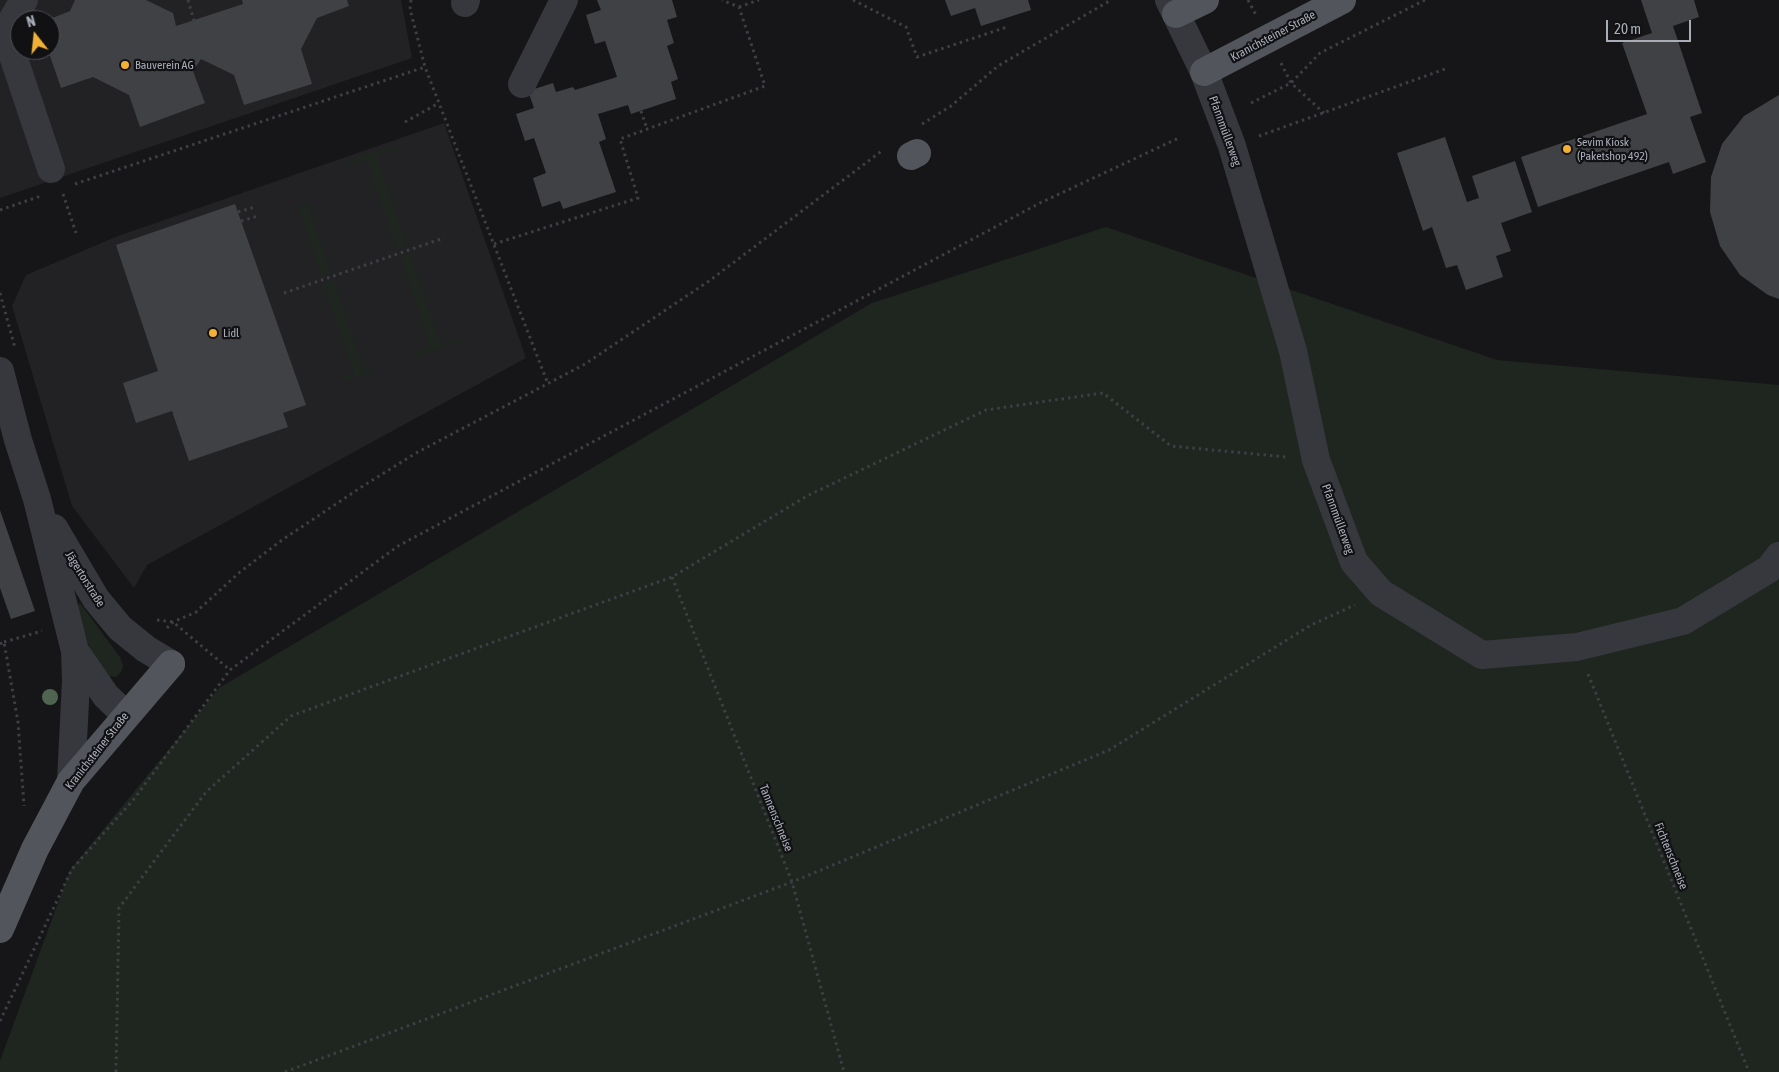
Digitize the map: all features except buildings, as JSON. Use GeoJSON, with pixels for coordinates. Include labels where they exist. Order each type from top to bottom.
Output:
{"type":"FeatureCollection","features":[{"type":"Feature","properties":{"kind":"main road"},"geometry":{"type":"LineString","coordinates":[[1173,7],[1206,0]]}},
{"type":"Feature","properties":{"kind":"main road","name":"Kranichsteiner Straße"},"geometry":{"type":"LineString","coordinates":[[1204,72],[1342,0]]}},
{"type":"Feature","properties":{"kind":"main road","name":"Kranichsteiner Straße"},"geometry":{"type":"LineString","coordinates":[[0,929],[35,849],[71,781],[126,714],[172,664]]}},
{"type":"Feature","properties":{"kind":"street"},"geometry":{"type":"LineString","coordinates":[[24,0],[5,32],[56,185]]}},
{"type":"Feature","properties":{"kind":"street"},"geometry":{"type":"LineString","coordinates":[[522,84],[564,0]]}},
{"type":"Feature","properties":{"kind":"street","name":"Pfannmüllerweg"},"geometry":{"type":"LineString","coordinates":[[1173,7],[1204,72],[1232,146],[1293,351],[1316,460],[1354,562],[1381,594],[1482,655],[1577,648],[1683,621],[1769,569],[1779,556]]}},
{"type":"Feature","properties":{"kind":"street","name":"Jägertorstraße"},"geometry":{"type":"LineString","coordinates":[[9,364],[18,440],[37,499],[75,651],[76,681],[71,781]]}},
{"type":"Feature","properties":{"kind":"street","name":"Jägertorstraße"},"geometry":{"type":"LineString","coordinates":[[37,499],[96,599],[120,628],[146,649],[172,664]]}},
{"type":"Feature","properties":{"kind":"street","name":"Jägertorstraße"},"geometry":{"type":"LineString","coordinates":[[75,651],[106,696],[126,714]]}},
{"type":"Feature","properties":{"kind":"path"},"geometry":{"type":"LineString","coordinates":[[188,0],[194,21]]}},
{"type":"Feature","properties":{"kind":"path"},"geometry":{"type":"LineString","coordinates":[[412,0],[410,9],[426,67],[548,384]]}},
{"type":"Feature","properties":{"kind":"path"},"geometry":{"type":"LineString","coordinates":[[722,0],[739,7],[759,0]]}},
{"type":"Feature","properties":{"kind":"path"},"geometry":{"type":"LineString","coordinates":[[853,0],[906,27],[917,57],[1007,27]]}},
{"type":"Feature","properties":{"kind":"path"},"geometry":{"type":"LineString","coordinates":[[920,125],[951,106],[998,66],[1111,0]]}},
{"type":"Feature","properties":{"kind":"path"},"geometry":{"type":"LineString","coordinates":[[1251,104],[1291,83],[1320,53],[1425,0]]}},
{"type":"Feature","properties":{"kind":"path"},"geometry":{"type":"LineString","coordinates":[[494,244],[638,198],[620,139],[765,86],[739,7]]}},
{"type":"Feature","properties":{"kind":"path"},"geometry":{"type":"LineString","coordinates":[[0,210],[56,185],[426,67]]}},
{"type":"Feature","properties":{"kind":"path"},"geometry":{"type":"LineString","coordinates":[[1232,146],[1445,69]]}},
{"type":"Feature","properties":{"kind":"path"},"geometry":{"type":"LineString","coordinates":[[1291,83],[1324,112]]}},
{"type":"Feature","properties":{"kind":"path"},"geometry":{"type":"LineString","coordinates":[[405,122],[439,103]]}},
{"type":"Feature","properties":{"kind":"path"},"geometry":{"type":"LineString","coordinates":[[641,110],[647,129]]}},
{"type":"Feature","properties":{"kind":"path"},"geometry":{"type":"LineString","coordinates":[[0,1021],[72,869],[134,799],[230,670],[398,546],[1040,203],[1178,138]]}},
{"type":"Feature","properties":{"kind":"path"},"geometry":{"type":"LineString","coordinates":[[167,628],[173,622],[196,612],[240,572],[282,540],[363,486],[416,453],[585,364],[906,152]]}},
{"type":"Feature","properties":{"kind":"path"},"geometry":{"type":"LineString","coordinates":[[56,185],[76,233]]}},
{"type":"Feature","properties":{"kind":"path"},"geometry":{"type":"LineString","coordinates":[[238,212],[254,207]]}},
{"type":"Feature","properties":{"kind":"path"},"geometry":{"type":"LineString","coordinates":[[241,221],[258,216]]}},
{"type":"Feature","properties":{"kind":"path"},"geometry":{"type":"LineString","coordinates":[[284,293],[444,238]]}},
{"type":"Feature","properties":{"kind":"path"},"geometry":{"type":"LineString","coordinates":[[0,293],[9,364]]}},
{"type":"Feature","properties":{"kind":"path"},"geometry":{"type":"LineString","coordinates":[[116,1072],[119,908],[206,792],[291,716],[672,577],[807,496],[986,410],[1103,393],[1171,446],[1316,460]]}},
{"type":"Feature","properties":{"kind":"path","name":"Tannenschneise"},"geometry":{"type":"LineString","coordinates":[[672,577],[792,882],[844,1072]]}},
{"type":"Feature","properties":{"kind":"path"},"geometry":{"type":"LineString","coordinates":[[285,1072],[792,882],[1109,750],[1311,625],[1381,594]]}},
{"type":"Feature","properties":{"kind":"path"},"geometry":{"type":"LineString","coordinates":[[149,620],[173,622],[230,670]]}},
{"type":"Feature","properties":{"kind":"path"},"geometry":{"type":"LineString","coordinates":[[24,807],[18,722],[2,643],[68,623]]}},
{"type":"Feature","properties":{"kind":"path","name":"Fichtenschneise"},"geometry":{"type":"LineString","coordinates":[[1577,648],[1749,1072]]}},
{"type":"Feature","properties":{"kind":"shaded area"},"geometry":{"type":"Polygon","coordinates":[[[0,0],[401,0],[412,58],[0,198],[0,0]]]}},
{"type":"Feature","properties":{"kind":"shaded area"},"geometry":{"type":"Polygon","coordinates":[[[444,123],[526,358],[147,565],[134,588],[72,506],[12,306],[26,275],[118,236],[444,123]]]}},
{"type":"Feature","properties":{"kind":"shaded area"},"geometry":{"type":"Polygon","coordinates":[[[394,146],[395,149],[377,156],[407,246],[397,250],[366,159],[347,165],[346,162],[394,146]]]}},
{"type":"Feature","properties":{"kind":"shaded area"},"geometry":{"type":"Polygon","coordinates":[[[308,203],[331,273],[321,276],[298,206],[308,203]]]}},
{"type":"Feature","properties":{"kind":"shaded area"},"geometry":{"type":"Polygon","coordinates":[[[1106,227],[1497,360],[1779,385],[1779,1072],[0,1072],[0,1061],[70,870],[219,688],[872,303],[1106,227]]]}},
{"type":"Feature","properties":{"kind":"shaded area"},"geometry":{"type":"Polygon","coordinates":[[[410,253],[441,344],[460,338],[461,341],[413,357],[412,354],[430,347],[400,256],[410,253]]]}},
{"type":"Feature","properties":{"kind":"shaded area"},"geometry":{"type":"Polygon","coordinates":[[[334,280],[364,370],[375,367],[376,370],[345,381],[343,377],[354,374],[323,283],[334,280]]]}},
{"type":"Feature","properties":{"kind":"shaded area"},"geometry":{"type":"Polygon","coordinates":[[[80,603],[120,657],[123,666],[121,672],[116,677],[106,676],[90,649],[75,606],[80,603]]]}},
{"type":"Feature","properties":{"kind":"place","name":"Bauverein AG"},"geometry":{"type":"Point","coordinates":[125,65]}},
{"type":"Feature","properties":{"kind":"place","name":"Sevim Kiosk (Paketshop 492)"},"geometry":{"type":"Point","coordinates":[1567,149]}},
{"type":"Feature","properties":{"kind":"place","name":"Lidl"},"geometry":{"type":"Point","coordinates":[213,333]}}]}
